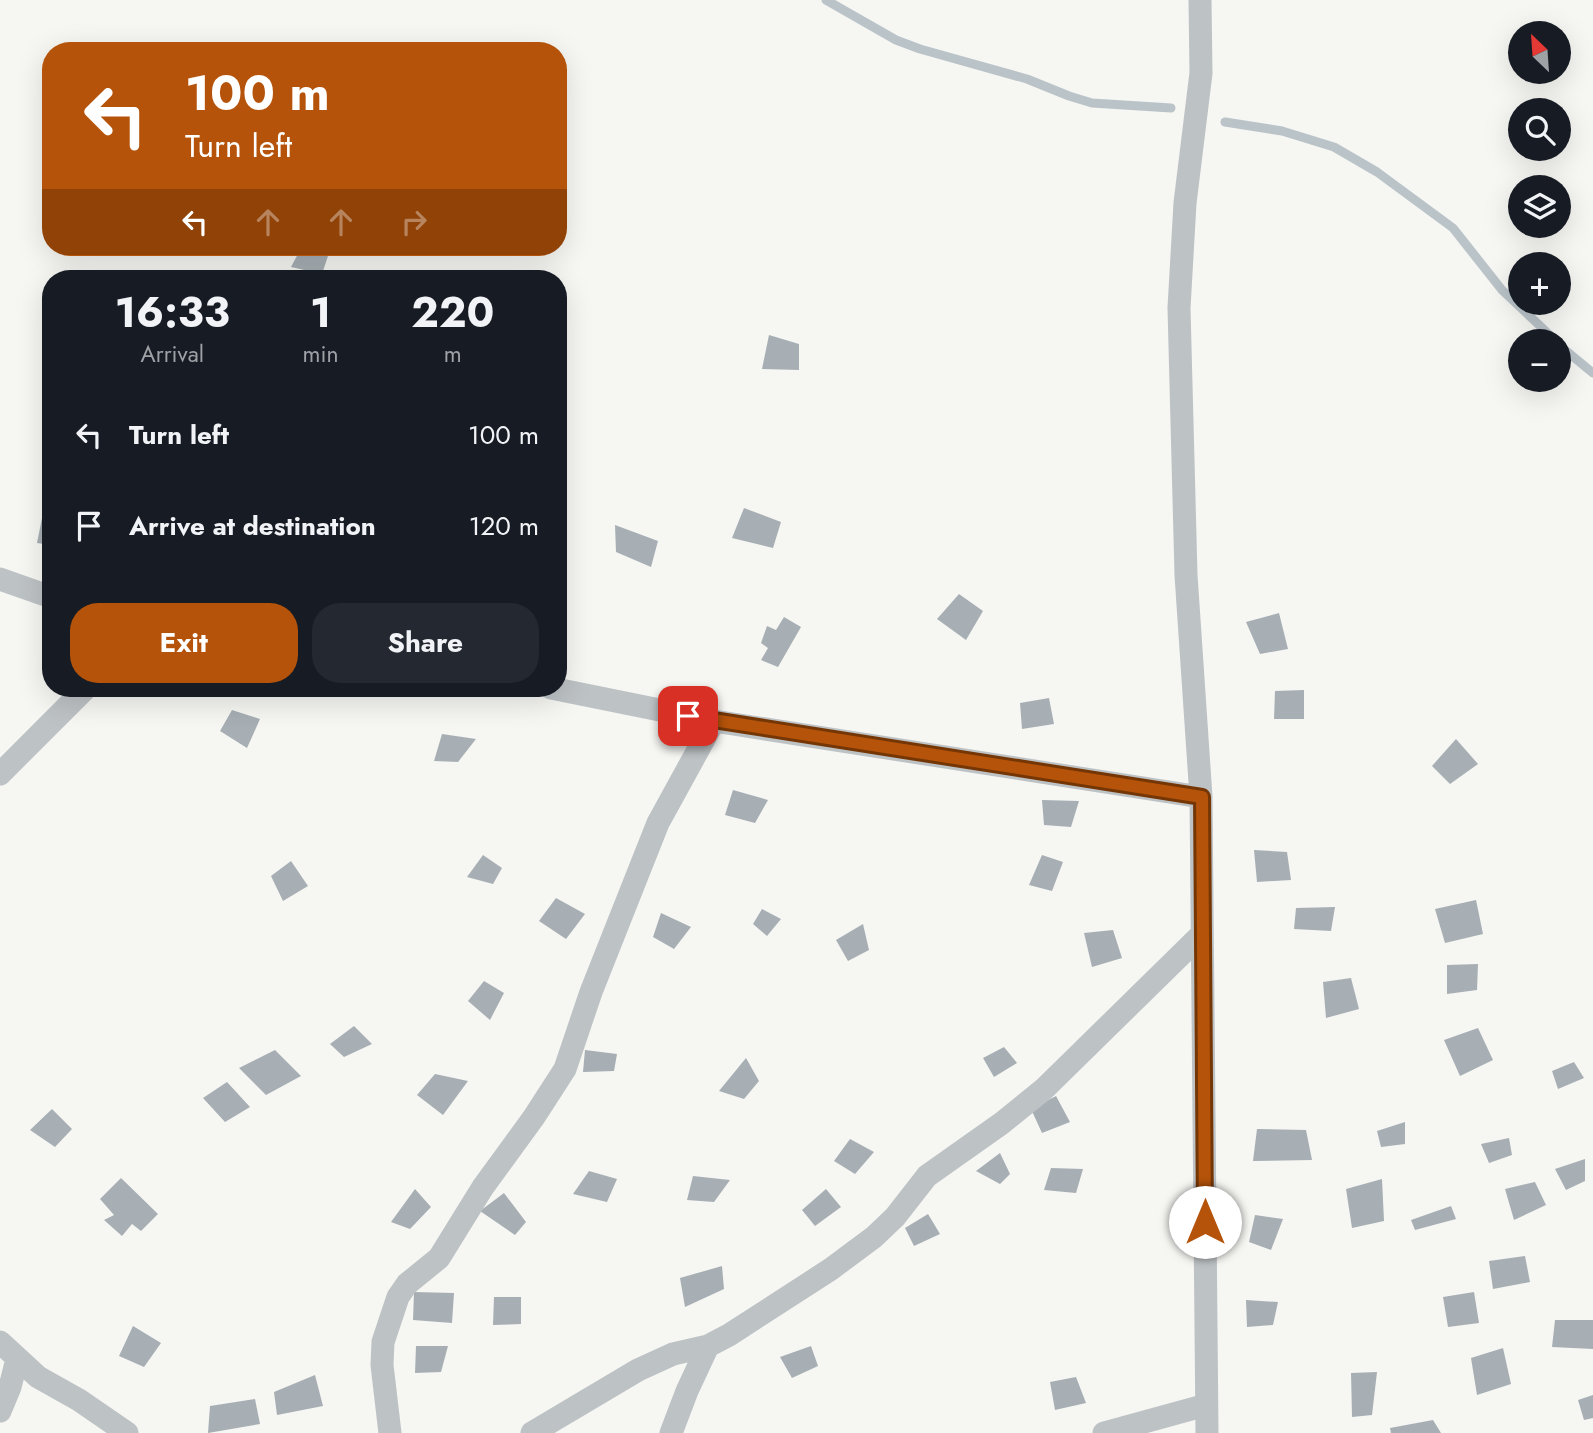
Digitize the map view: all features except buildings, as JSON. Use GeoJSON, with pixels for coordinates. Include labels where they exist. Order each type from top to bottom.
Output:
{"type":"FeatureCollection","features":[{"type":"Feature","properties":{"kind":"street"},"geometry":{"type":"LineString","coordinates":[[1200,0],[1201,73],[1185,203],[1179,308],[1186,575],[1202,797],[1206,1433]]}},
{"type":"Feature","properties":{"kind":"street"},"geometry":{"type":"LineString","coordinates":[[0,579],[42,594]]}},
{"type":"Feature","properties":{"kind":"street"},"geometry":{"type":"LineString","coordinates":[[567,691],[714,721],[1202,797]]}},
{"type":"Feature","properties":{"kind":"street"},"geometry":{"type":"LineString","coordinates":[[0,774],[77,697]]}},
{"type":"Feature","properties":{"kind":"street"},"geometry":{"type":"LineString","coordinates":[[390,1433],[382,1365],[383,1342],[398,1297],[407,1284],[439,1258],[483,1187],[565,1069],[596,980],[658,823],[714,721]]}},
{"type":"Feature","properties":{"kind":"street"},"geometry":{"type":"LineString","coordinates":[[532,1433],[638,1370],[673,1354],[708,1346],[729,1335],[831,1269],[874,1237],[895,1217],[927,1176],[1002,1123],[1044,1088],[1202,934]]}},
{"type":"Feature","properties":{"kind":"street"},"geometry":{"type":"LineString","coordinates":[[0,1342],[38,1377],[79,1400],[127,1433]]}},
{"type":"Feature","properties":{"kind":"street"},"geometry":{"type":"LineString","coordinates":[[671,1433],[708,1346]]}},
{"type":"Feature","properties":{"kind":"street"},"geometry":{"type":"LineString","coordinates":[[0,1411],[17,1359]]}},
{"type":"Feature","properties":{"kind":"street"},"geometry":{"type":"LineString","coordinates":[[1104,1433],[1206,1405]]}},
{"type":"Feature","properties":{"kind":"waterway"},"geometry":{"type":"LineString","coordinates":[[826,0],[896,40],[1027,79],[1069,96],[1092,103],[1171,108]]}},
{"type":"Feature","properties":{"kind":"waterway"},"geometry":{"type":"LineString","coordinates":[[1225,122],[1282,131],[1334,147],[1377,172],[1453,228],[1502,290],[1543,329]]}},
{"type":"Feature","properties":{"kind":"waterway"},"geometry":{"type":"LineString","coordinates":[[1571,355],[1593,373]]}},
{"type":"Feature","properties":{"kind":"route"},"geometry":{"type":"LineString","coordinates":[[688,716],[1202,797],[1205,1222]]}}]}
